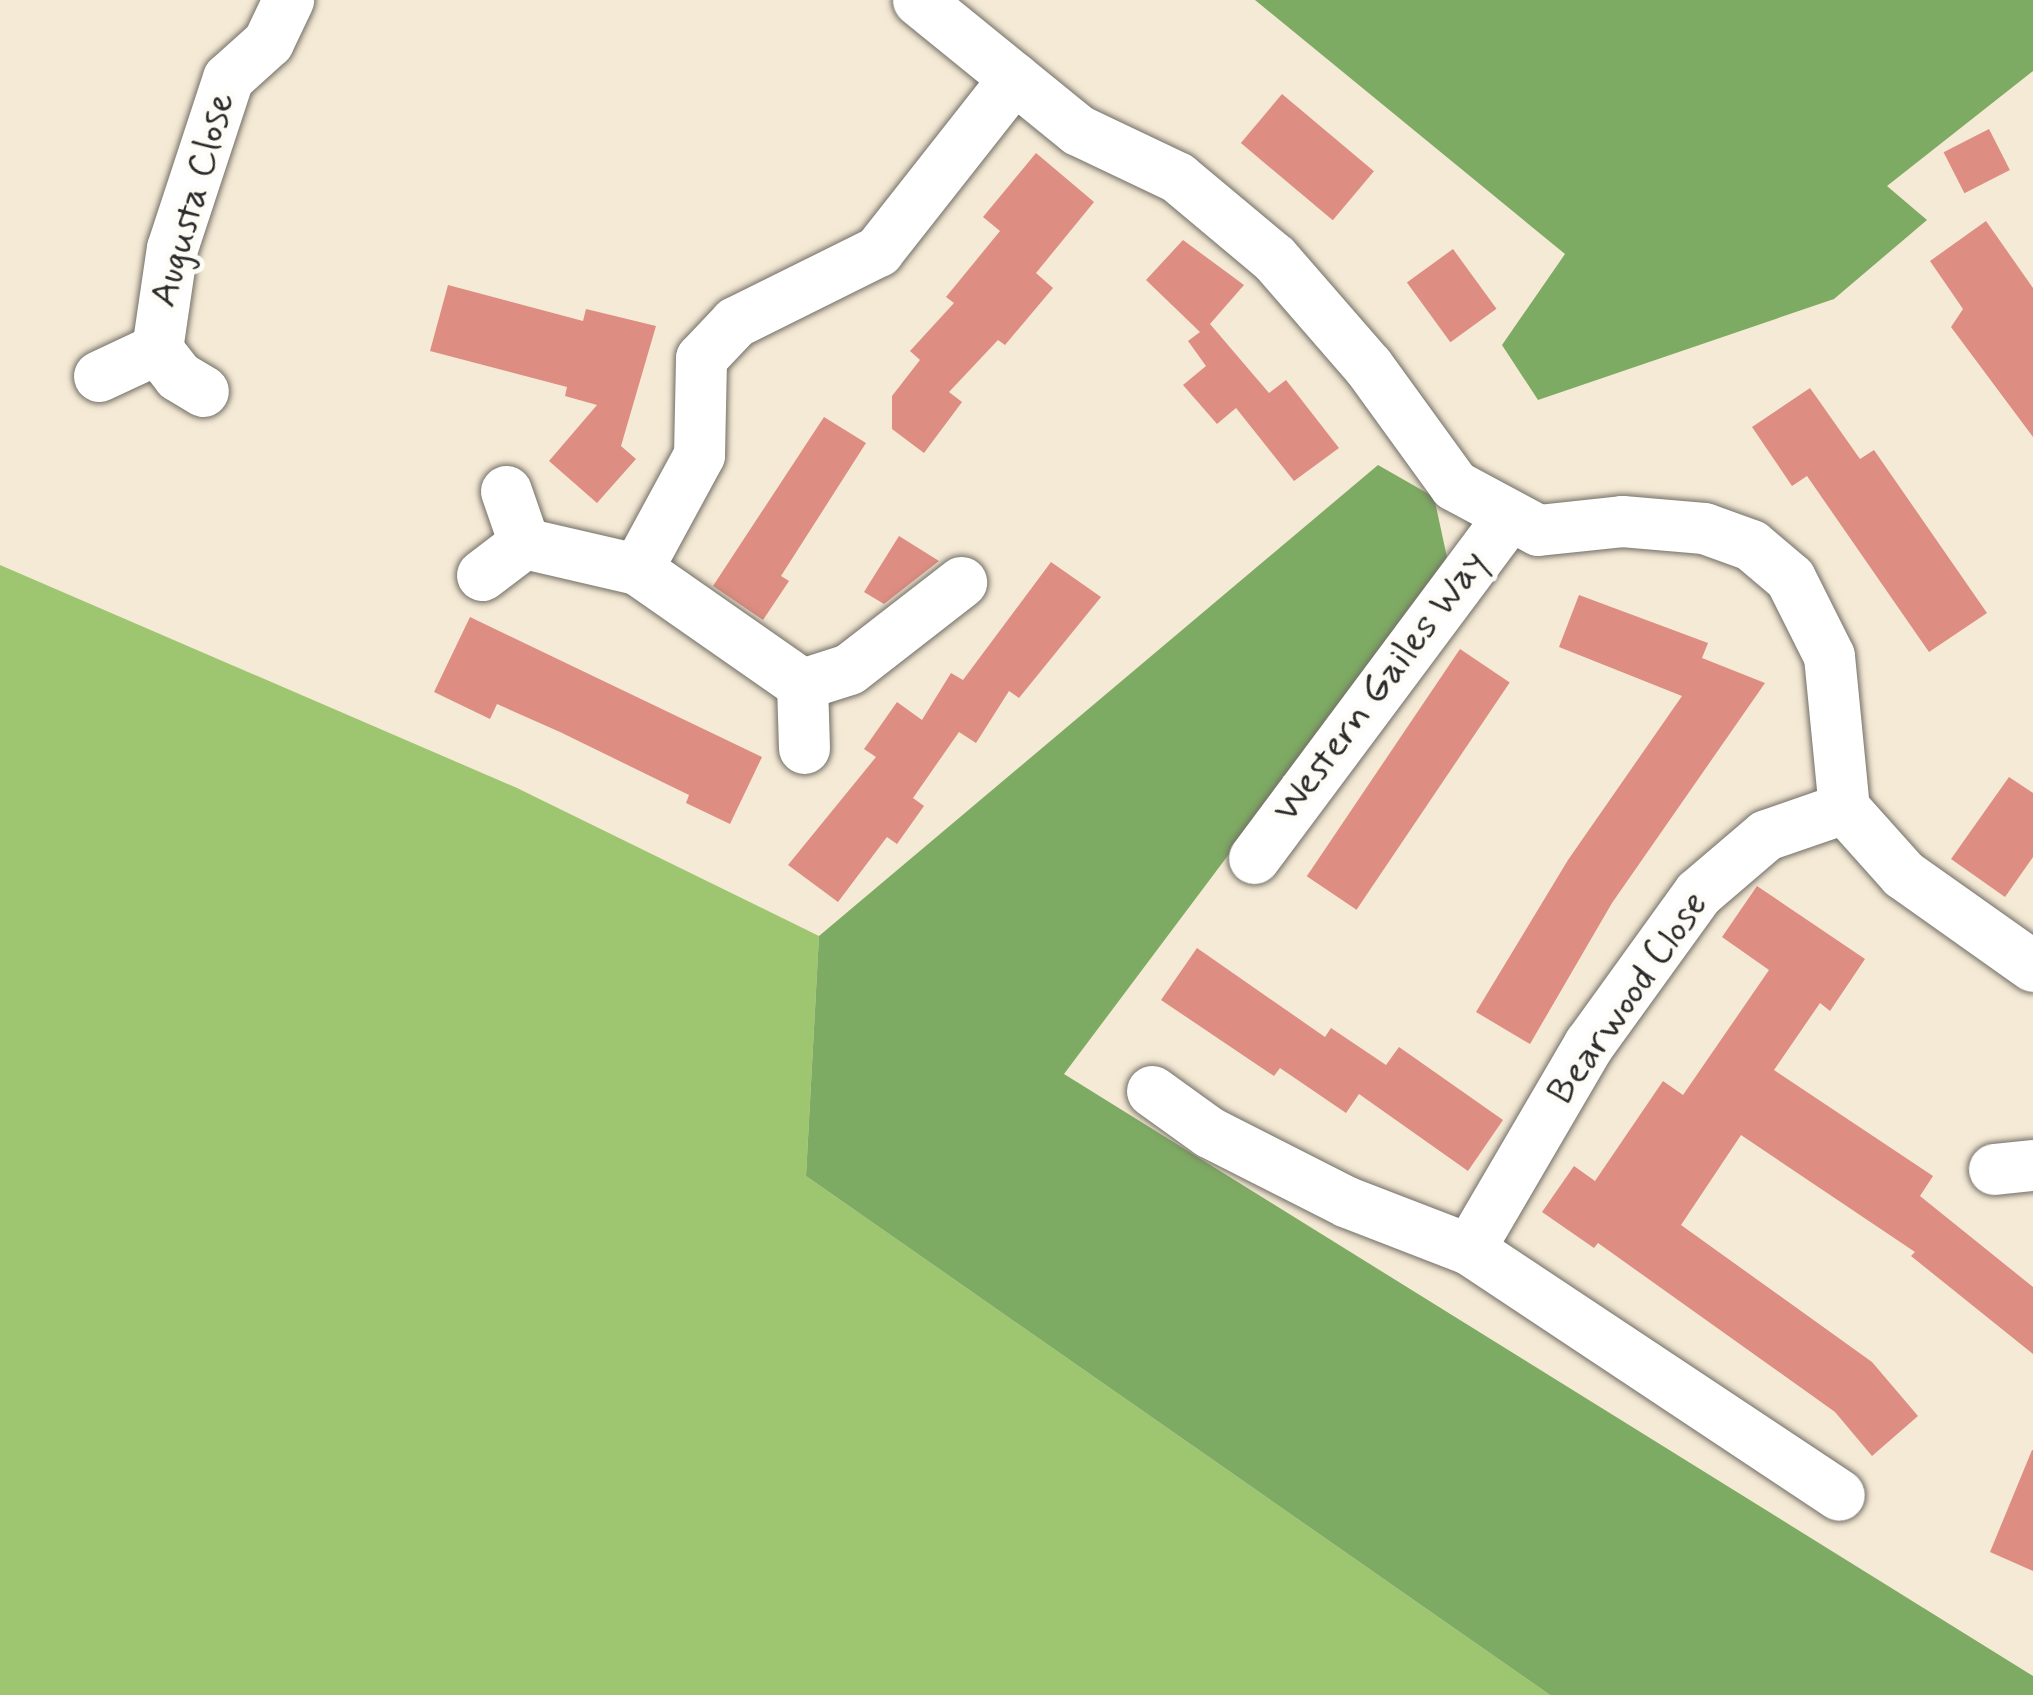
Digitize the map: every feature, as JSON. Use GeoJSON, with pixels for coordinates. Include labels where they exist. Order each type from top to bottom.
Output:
{"type":"FeatureCollection","features":[{"type":"Feature","properties":{"kind":"street","name":"Augusta Close"},"geometry":{"type":"LineString","coordinates":[[203,391],[178,376],[157,349],[172,248],[228,78],[268,42],[288,0]]}},
{"type":"Feature","properties":{"kind":"street","name":"Western Gailes Way"},"geometry":{"type":"LineString","coordinates":[[918,0],[1078,130],[1177,177],[1274,258],[1368,366],[1454,485],[1509,516],[1567,531],[1622,521],[1704,528],[1750,544],[1790,578],[1829,656],[1844,808]]}},
{"type":"Feature","properties":{"kind":"street"},"geometry":{"type":"LineString","coordinates":[[637,569],[698,455],[700,358],[735,322],[878,251],[1013,78]]}},
{"type":"Feature","properties":{"kind":"street","name":"Augusta Close"},"geometry":{"type":"LineString","coordinates":[[99,376],[157,349]]}},
{"type":"Feature","properties":{"kind":"street"},"geometry":{"type":"LineString","coordinates":[[506,491],[524,543]]}},
{"type":"Feature","properties":{"kind":"street","name":"Western Gailes Way"},"geometry":{"type":"LineString","coordinates":[[1254,858],[1509,516]]}},
{"type":"Feature","properties":{"kind":"street"},"geometry":{"type":"LineString","coordinates":[[524,543],[637,569],[708,626],[825,677]]}},
{"type":"Feature","properties":{"kind":"street"},"geometry":{"type":"LineString","coordinates":[[482,575],[524,543]]}},
{"type":"Feature","properties":{"kind":"street"},"geometry":{"type":"LineString","coordinates":[[804,748],[825,677],[962,582]]}},
{"type":"Feature","properties":{"kind":"street"},"geometry":{"type":"LineString","coordinates":[[1844,808],[1903,874],[2033,966]]}},
{"type":"Feature","properties":{"kind":"street","name":"Bearwood Close"},"geometry":{"type":"LineString","coordinates":[[1469,1249],[1588,1044],[1698,892],[1766,835],[1844,808]]}},
{"type":"Feature","properties":{"kind":"street"},"geometry":{"type":"LineString","coordinates":[[1152,1091],[1209,1132],[1346,1202],[1469,1249],[1839,1495]]}},
{"type":"Feature","properties":{"kind":"green space"},"geometry":{"type":"Polygon","coordinates":[[[1255,0],[2033,0],[2033,71],[1887,186],[1927,220],[1834,299],[1538,400],[1502,345],[1565,254],[1255,0]]]}},
{"type":"Feature","properties":{"kind":"green space"},"geometry":{"type":"Polygon","coordinates":[[[1378,465],[1434,497],[1448,562],[1064,1074],[2033,1676],[2033,1695],[1550,1695],[806,1176],[819,936],[1378,465]]]}},
{"type":"Feature","properties":{"kind":"green space"},"geometry":{"type":"Polygon","coordinates":[[[0,565],[517,788],[819,936],[806,1176],[1550,1695],[0,1695],[0,565]]]}},
{"type":"Feature","properties":{"kind":"building"},"geometry":{"type":"Polygon","coordinates":[[[1282,94],[1374,171],[1333,220],[1241,143],[1282,94]]]}},
{"type":"Feature","properties":{"kind":"building"},"geometry":{"type":"Polygon","coordinates":[[[1989,129],[2010,170],[1964,193],[1944,152],[1989,129]]]}},
{"type":"Feature","properties":{"kind":"building"},"geometry":{"type":"Polygon","coordinates":[[[1036,153],[1094,202],[1036,273],[1053,288],[1005,345],[998,340],[949,392],[962,402],[924,453],[892,429],[892,396],[920,360],[910,351],[954,303],[946,297],[1000,231],[983,217],[1036,153]]]}},
{"type":"Feature","properties":{"kind":"building"},"geometry":{"type":"Polygon","coordinates":[[[1986,221],[2033,288],[2033,437],[1951,327],[1963,309],[1930,261],[1986,221]]]}},
{"type":"Feature","properties":{"kind":"building"},"geometry":{"type":"Polygon","coordinates":[[[1183,240],[1244,285],[1210,324],[1269,393],[1286,380],[1339,448],[1294,481],[1236,408],[1217,424],[1183,385],[1206,366],[1188,341],[1200,332],[1146,280],[1183,240]]]}},
{"type":"Feature","properties":{"kind":"building"},"geometry":{"type":"Polygon","coordinates":[[[1453,249],[1496,309],[1450,342],[1407,283],[1453,249]]]}},
{"type":"Feature","properties":{"kind":"building"},"geometry":{"type":"Polygon","coordinates":[[[448,285],[583,321],[586,309],[656,326],[621,446],[636,459],[597,503],[549,461],[597,405],[565,396],[567,387],[430,351],[448,285]]]}},
{"type":"Feature","properties":{"kind":"building"},"geometry":{"type":"Polygon","coordinates":[[[1810,388],[1860,459],[1874,450],[1987,613],[1929,652],[1807,476],[1792,486],[1752,427],[1810,388]]]}},
{"type":"Feature","properties":{"kind":"building"},"geometry":{"type":"Polygon","coordinates":[[[824,417],[866,443],[781,576],[789,581],[763,620],[713,586],[824,417]]]}},
{"type":"Feature","properties":{"kind":"building"},"geometry":{"type":"Polygon","coordinates":[[[899,536],[939,561],[884,604],[864,592],[899,536]]]}},
{"type":"Feature","properties":{"kind":"building"},"geometry":{"type":"Polygon","coordinates":[[[1051,562],[1101,597],[1019,698],[1009,691],[976,743],[959,732],[913,798],[924,806],[897,844],[887,837],[838,902],[788,865],[876,757],[864,749],[897,702],[922,720],[951,673],[963,680],[1051,562]]]}},
{"type":"Feature","properties":{"kind":"building"},"geometry":{"type":"Polygon","coordinates":[[[1579,595],[1708,643],[1702,658],[1765,683],[1612,903],[1530,1044],[1476,1012],[1568,860],[1682,696],[1559,647],[1579,595]]]}},
{"type":"Feature","properties":{"kind":"building"},"geometry":{"type":"Polygon","coordinates":[[[470,617],[762,757],[730,824],[686,803],[689,795],[560,732],[497,704],[490,719],[434,692],[470,617]]]}},
{"type":"Feature","properties":{"kind":"building"},"geometry":{"type":"Polygon","coordinates":[[[1460,649],[1510,683],[1357,910],[1307,876],[1460,649]]]}},
{"type":"Feature","properties":{"kind":"building"},"geometry":{"type":"Polygon","coordinates":[[[2009,777],[2033,793],[2033,857],[2005,897],[1951,859],[2009,777]]]}},
{"type":"Feature","properties":{"kind":"building"},"geometry":{"type":"Polygon","coordinates":[[[1757,886],[1865,959],[1830,1011],[1820,1003],[1774,1070],[1933,1176],[1920,1196],[2033,1287],[2033,1354],[1911,1256],[1915,1252],[1741,1135],[1681,1225],[1872,1362],[1918,1416],[1872,1456],[1835,1412],[1598,1243],[1594,1248],[1542,1212],[1574,1166],[1595,1181],[1663,1081],[1683,1095],[1769,970],[1722,937],[1757,886]]]}},
{"type":"Feature","properties":{"kind":"building"},"geometry":{"type":"Polygon","coordinates":[[[1197,948],[1325,1037],[1331,1028],[1386,1065],[1399,1047],[1503,1120],[1468,1171],[1359,1094],[1346,1113],[1280,1068],[1274,1076],[1161,1000],[1197,948]]]}},
{"type":"Feature","properties":{"kind":"building"},"geometry":{"type":"Polygon","coordinates":[[[2033,1450],[2033,1571],[1990,1552],[2033,1450]]]}}]}
